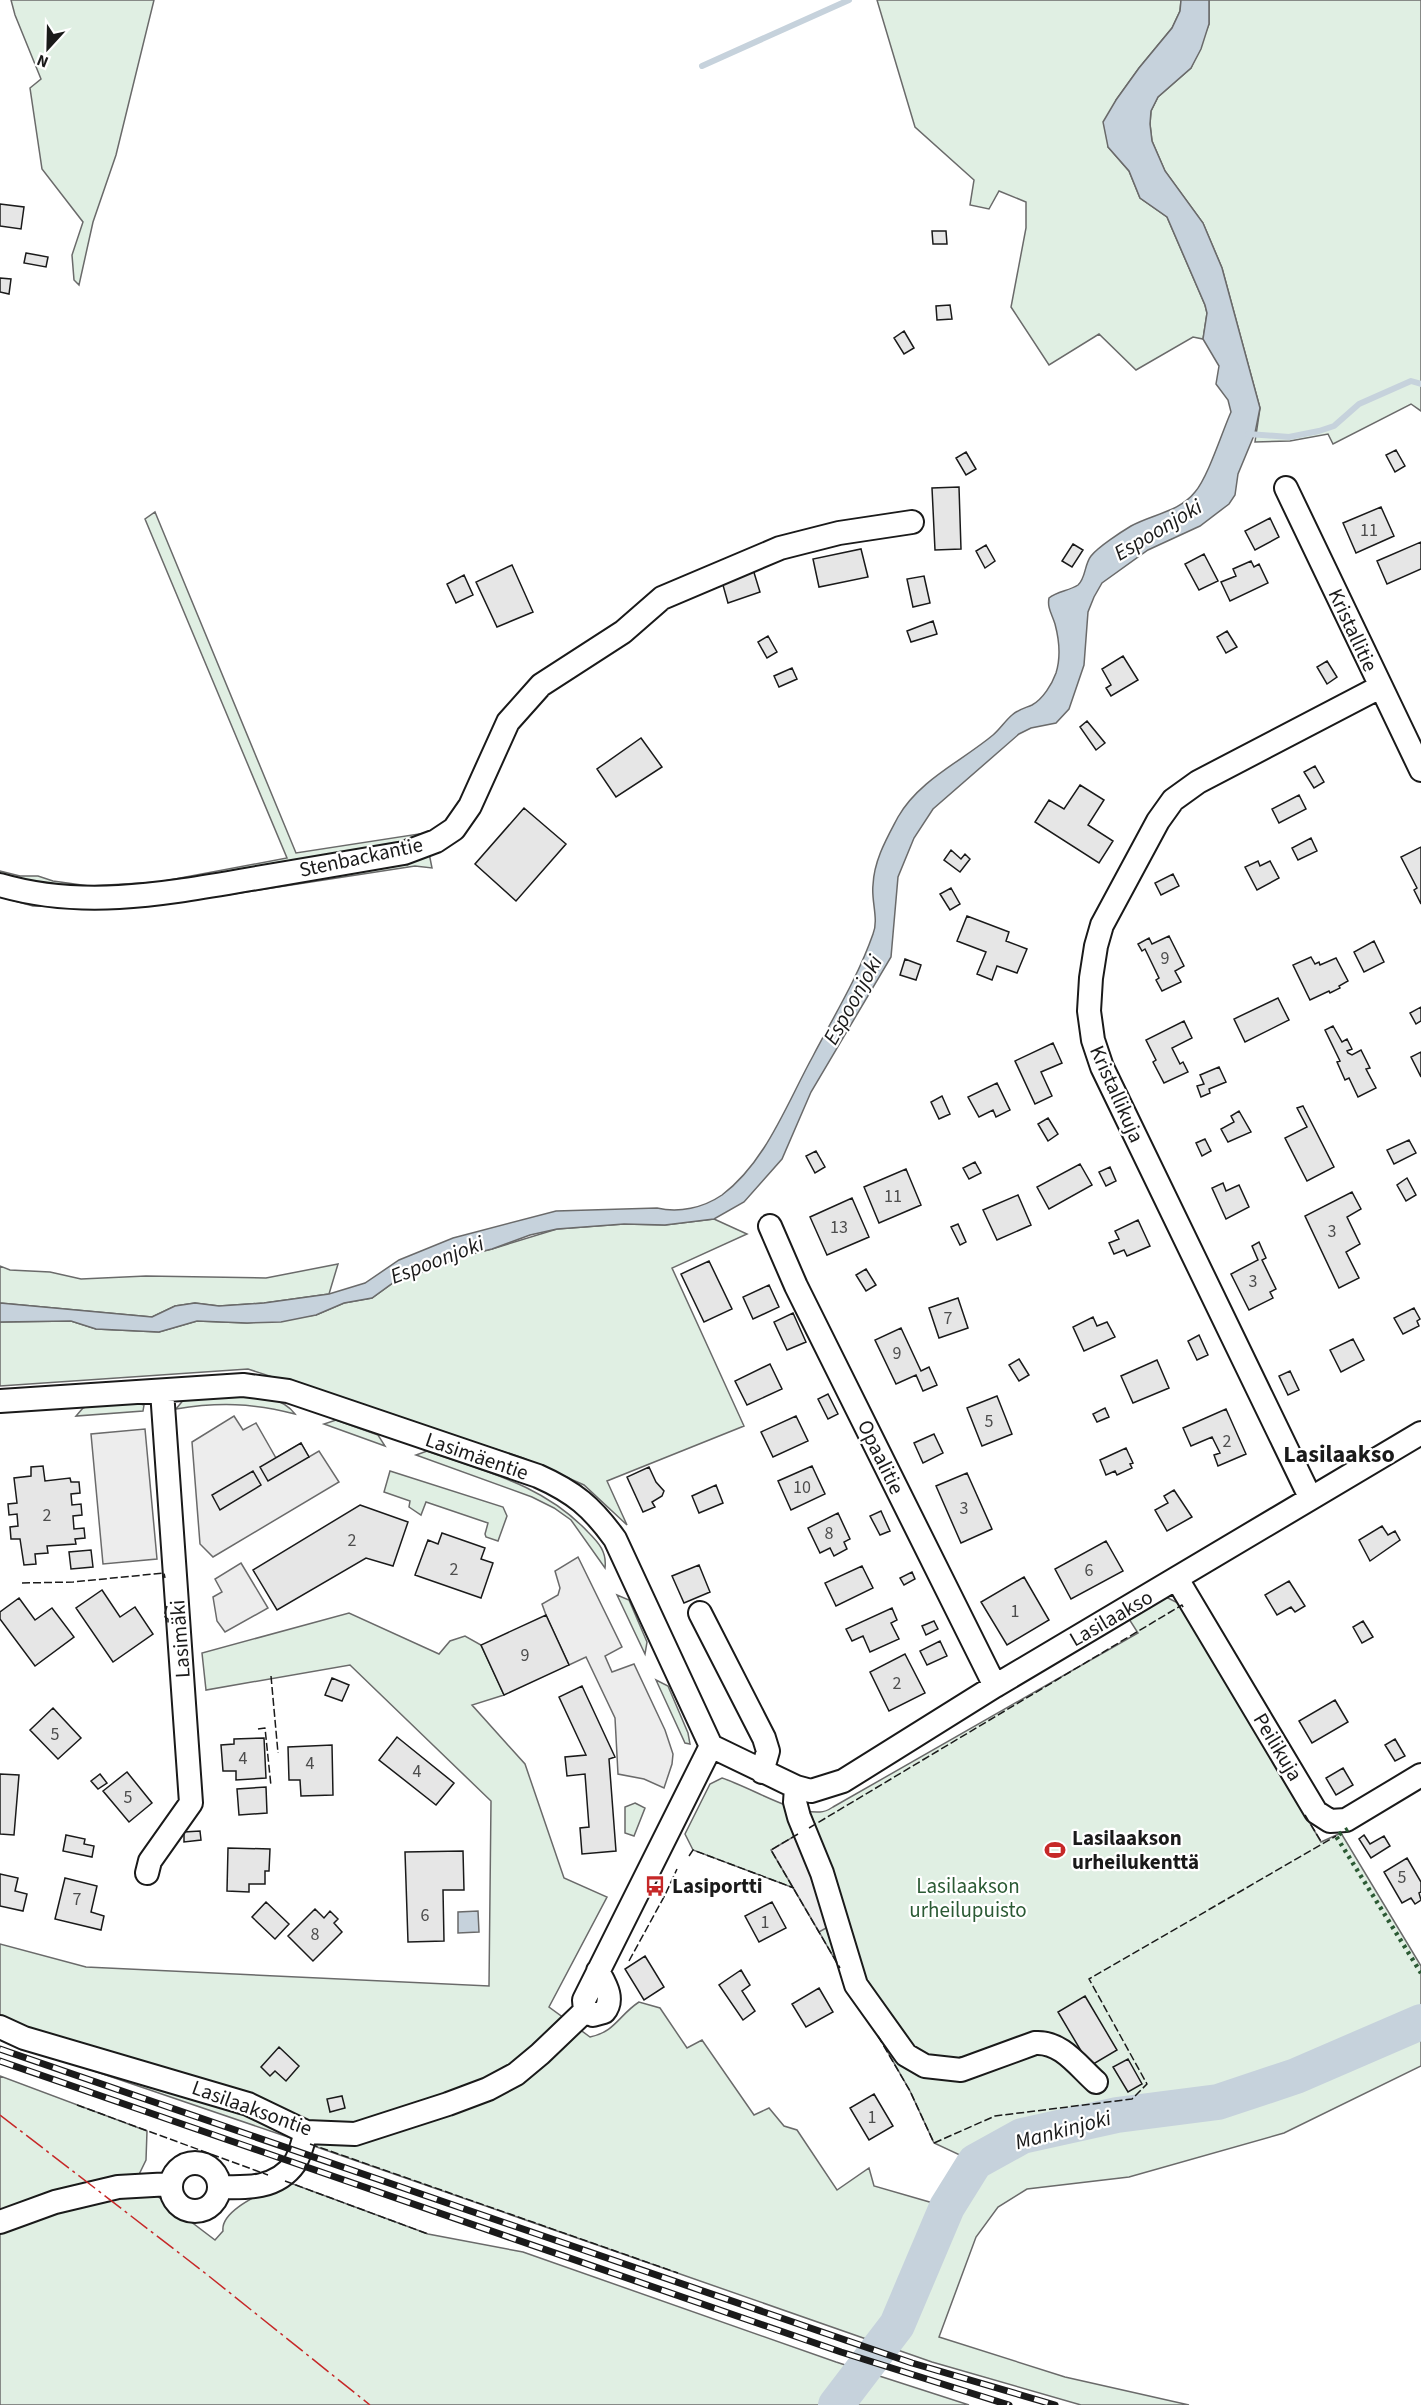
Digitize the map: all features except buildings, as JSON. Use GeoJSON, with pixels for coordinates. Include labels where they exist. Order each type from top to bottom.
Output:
{"type":"FeatureCollection","features":[{"type":"Feature","properties":{"kind":"street","name":"Kristallitie"},"geometry":{"type":"LineString","coordinates":[[1286,488],[1421,770]]}},
{"type":"Feature","properties":{"kind":"street","name":"Stenbackantie"},"geometry":{"type":"LineString","coordinates":[[0,885],[45,896],[80,899],[130,897],[176,892],[404,853],[436,841],[454,829],[470,806],[508,722],[541,685],[623,632],[662,598],[780,549],[839,533],[912,522]]}},
{"type":"Feature","properties":{"kind":"street","name":"Kristallikuja"},"geometry":{"type":"LineString","coordinates":[[1310,1497],[1102,1067],[1093,1040],[1089,1011],[1091,978],[1102,925],[1158,821],[1173,800],[1197,782],[1380,687]]}},
{"type":"Feature","properties":{"kind":"street","name":"Opaalitie"},"geometry":{"type":"LineString","coordinates":[[770,1226],[796,1286],[994,1686]]}},
{"type":"Feature","properties":{"kind":"street","name":"Lasimäentie"},"geometry":{"type":"LineString","coordinates":[[0,1401],[243,1385],[288,1391],[538,1476],[562,1487],[582,1500],[600,1517],[615,1539],[711,1746]]}},
{"type":"Feature","properties":{"kind":"street","name":"Lasimäki"},"geometry":{"type":"LineString","coordinates":[[147,1873],[150,1861],[191,1803],[162,1391]]}},
{"type":"Feature","properties":{"kind":"street","name":"Lasilaakso"},"geometry":{"type":"LineString","coordinates":[[796,1787],[811,1791],[843,1781],[994,1686],[1177,1580],[1310,1497],[1421,1433]]}},
{"type":"Feature","properties":{"kind":"street","name":"Peilikuja"},"geometry":{"type":"LineString","coordinates":[[1177,1580],[1316,1812],[1330,1821],[1346,1820],[1421,1775]]}},
{"type":"Feature","properties":{"kind":"street"},"geometry":{"type":"LineString","coordinates":[[700,1613],[764,1738],[768,1751],[762,1772]]}},
{"type":"Feature","properties":{"kind":"street"},"geometry":{"type":"LineString","coordinates":[[711,1746],[796,1787],[795,1802],[799,1817],[822,1873],[856,1985],[906,2055],[925,2066],[961,2070],[1035,2043],[1047,2042],[1057,2046],[1096,2082]]}},
{"type":"Feature","properties":{"kind":"street","name":"Lasilaaksontie"},"geometry":{"type":"LineString","coordinates":[[0,2027],[24,2038],[248,2104],[306,2132],[355,2134],[488,2088],[516,2074],[585,2011],[584,2000],[711,1746]]}},
{"type":"Feature","properties":{"kind":"street"},"geometry":{"type":"LineString","coordinates":[[219,2187],[260,2187],[278,2179],[295,2163],[306,2132]]}},
{"type":"Feature","properties":{"kind":"street"},"geometry":{"type":"LineString","coordinates":[[198,2163],[212,2170],[219,2187],[213,2203],[193,2211],[185,2209],[174,2198],[171,2184],[178,2170],[198,2163]]}},
{"type":"Feature","properties":{"kind":"street"},"geometry":{"type":"LineString","coordinates":[[0,2222],[55,2202],[118,2187],[171,2184]]}},
{"type":"Feature","properties":{"kind":"green space"},"geometry":{"type":"Polygon","coordinates":[[[11,0],[154,0],[116,155],[93,222],[79,285],[74,280],[72,255],[83,222],[42,169],[30,88],[41,79],[11,0]]]}},
{"type":"Feature","properties":{"kind":"green space"},"geometry":{"type":"Polygon","coordinates":[[[877,0],[1181,0],[1180,11],[1172,28],[1116,100],[1108,147],[1129,171],[1140,198],[1167,217],[1205,305],[1207,313],[1203,339],[1193,337],[1136,370],[1099,334],[1049,365],[1011,307],[1026,228],[1026,202],[999,191],[989,209],[970,205],[974,180],[915,127],[877,0]]]}},
{"type":"Feature","properties":{"kind":"green space"},"geometry":{"type":"Polygon","coordinates":[[[1209,0],[1421,0],[1421,411],[1411,404],[1333,444],[1328,434],[1290,441],[1255,442],[1260,408],[1222,268],[1203,223],[1165,171],[1152,141],[1150,124],[1151,111],[1158,97],[1191,68],[1209,24],[1209,0]]]}},
{"type":"Feature","properties":{"kind":"green space"},"geometry":{"type":"Polygon","coordinates":[[[155,512],[296,853],[425,833],[432,868],[415,866],[227,895],[109,908],[33,906],[0,897],[0,871],[89,886],[159,882],[287,858],[145,519],[155,512]]]}},
{"type":"Feature","properties":{"kind":"green space"},"geometry":{"type":"Polygon","coordinates":[[[714,1219],[747,1234],[672,1268],[744,1426],[607,1481],[627,1525],[584,1485],[523,1458],[248,1369],[0,1386],[0,1322],[71,1321],[96,1329],[159,1332],[197,1321],[247,1323],[316,1315],[344,1303],[372,1298],[397,1280],[463,1256],[557,1229],[624,1224],[665,1225],[714,1219]]]}},
{"type":"Feature","properties":{"kind":"green space"},"geometry":{"type":"Polygon","coordinates":[[[338,1264],[329,1294],[264,1303],[219,1306],[195,1303],[175,1306],[152,1317],[0,1303],[0,1266],[10,1270],[50,1272],[81,1279],[146,1276],[266,1278],[338,1264]]]}},
{"type":"Feature","properties":{"kind":"green space"},"geometry":{"type":"Polygon","coordinates":[[[232,1394],[275,1400],[295,1414],[235,1405],[206,1405],[176,1409],[185,1398],[232,1394]]]}},
{"type":"Feature","properties":{"kind":"green space"},"geometry":{"type":"Polygon","coordinates":[[[134,1402],[144,1405],[143,1411],[76,1416],[88,1406],[134,1402]]]}},
{"type":"Feature","properties":{"kind":"green space"},"geometry":{"type":"Polygon","coordinates":[[[336,1420],[378,1435],[385,1446],[324,1424],[336,1420]]]}},
{"type":"Feature","properties":{"kind":"green space"},"geometry":{"type":"Polygon","coordinates":[[[427,1451],[493,1473],[553,1502],[596,1540],[603,1552],[605,1568],[571,1520],[554,1508],[532,1497],[416,1455],[427,1451]]]}},
{"type":"Feature","properties":{"kind":"green space"},"geometry":{"type":"Polygon","coordinates":[[[390,1471],[503,1507],[507,1516],[498,1541],[486,1537],[488,1523],[426,1502],[421,1515],[409,1507],[410,1501],[384,1492],[390,1471]]]}},
{"type":"Feature","properties":{"kind":"green space"},"geometry":{"type":"Polygon","coordinates":[[[617,1595],[629,1600],[647,1642],[645,1654],[617,1595]]]}},
{"type":"Feature","properties":{"kind":"green space","name":"Lasilaakson urheilupuisto"},"geometry":{"type":"Polygon","coordinates":[[[1166,1597],[1182,1605],[1321,1842],[1341,1833],[1421,1966],[1421,2066],[1284,2133],[1129,2177],[1027,2189],[998,2207],[976,2237],[939,2337],[1065,2377],[1189,2405],[1081,2405],[932,2362],[0,2039],[0,1944],[86,1967],[489,1986],[491,1801],[350,1665],[206,1690],[202,1653],[349,1613],[439,1654],[450,1641],[465,1636],[481,1645],[504,1695],[472,1705],[525,1764],[564,1878],[607,1897],[549,2007],[590,2037],[611,2027],[639,2002],[660,2008],[687,2048],[702,2040],[754,2115],[769,2108],[784,2126],[797,2130],[837,2190],[869,2168],[874,2186],[947,2207],[975,2162],[934,2143],[910,2091],[794,1888],[693,1850],[685,1834],[710,1784],[722,1778],[797,1809],[823,1812],[1138,1633],[1129,1619],[1166,1597]]]}},
{"type":"Feature","properties":{"kind":"green space"},"geometry":{"type":"Polygon","coordinates":[[[656,1680],[668,1686],[688,1733],[690,1744],[685,1743],[656,1680]]]}},
{"type":"Feature","properties":{"kind":"green space"},"geometry":{"type":"Polygon","coordinates":[[[635,1803],[645,1808],[634,1836],[625,1833],[625,1807],[635,1803]]]}},
{"type":"Feature","properties":{"kind":"green space"},"geometry":{"type":"Polygon","coordinates":[[[0,2076],[147,2131],[146,2160],[130,2193],[157,2196],[215,2240],[223,2231],[224,2223],[229,2215],[237,2208],[285,2181],[428,2234],[523,2252],[836,2362],[969,2405],[0,2405],[0,2076]]]}},
{"type":"Feature","properties":{"kind":"shaded area"},"geometry":{"type":"Polygon","coordinates":[[[234,1416],[243,1430],[256,1423],[276,1458],[301,1443],[309,1457],[319,1451],[339,1482],[213,1557],[200,1544],[192,1442],[234,1416]]]}},
{"type":"Feature","properties":{"kind":"shaded area"},"geometry":{"type":"Polygon","coordinates":[[[145,1429],[157,1559],[103,1564],[91,1434],[145,1429]]]}},
{"type":"Feature","properties":{"kind":"shaded area"},"geometry":{"type":"Polygon","coordinates":[[[578,1557],[622,1647],[605,1656],[612,1672],[634,1664],[665,1730],[673,1754],[664,1788],[644,1779],[618,1774],[615,1718],[586,1657],[569,1665],[546,1615],[542,1604],[558,1595],[560,1588],[555,1571],[578,1557]]]}},
{"type":"Feature","properties":{"kind":"shaded area"},"geometry":{"type":"Polygon","coordinates":[[[241,1563],[268,1608],[225,1632],[217,1621],[213,1597],[222,1592],[215,1579],[241,1563]]]}},
{"type":"Feature","properties":{"kind":"shaded area"},"geometry":{"type":"Polygon","coordinates":[[[803,1831],[837,1922],[819,1932],[771,1850],[803,1831]]]}},
{"type":"Feature","properties":{"kind":"water","name":"Espoonjoki"},"geometry":{"type":"Polygon","coordinates":[[[1181,0],[1209,0],[1209,24],[1201,49],[1191,68],[1158,97],[1151,111],[1150,124],[1152,141],[1165,171],[1203,223],[1222,268],[1260,408],[1255,433],[1238,474],[1235,495],[1229,504],[1200,526],[1148,550],[1102,583],[1088,612],[1084,665],[1069,709],[1056,723],[1031,728],[1019,734],[933,809],[914,838],[898,877],[891,957],[811,1092],[782,1159],[744,1202],[714,1219],[665,1225],[624,1224],[557,1229],[530,1235],[397,1280],[372,1298],[344,1303],[316,1315],[281,1322],[197,1321],[159,1332],[96,1329],[71,1321],[0,1322],[0,1303],[152,1317],[175,1306],[195,1303],[219,1306],[264,1303],[329,1294],[365,1283],[399,1260],[453,1238],[556,1211],[691,1208],[722,1195],[751,1166],[774,1131],[867,950],[875,928],[873,891],[876,867],[898,817],[917,792],[993,735],[1014,713],[1032,705],[1043,695],[1056,673],[1059,654],[1058,636],[1049,608],[1049,598],[1078,585],[1091,556],[1110,540],[1131,526],[1174,508],[1189,499],[1205,476],[1231,412],[1228,400],[1216,384],[1219,366],[1203,339],[1207,313],[1205,305],[1167,217],[1140,198],[1129,171],[1108,147],[1103,122],[1139,68],[1172,28],[1180,11],[1181,0]]]}},
{"type":"Feature","properties":{"kind":"water"},"geometry":{"type":"Polygon","coordinates":[[[478,1911],[479,1932],[458,1933],[458,1912],[478,1911]]]}},
{"type":"Feature","properties":{"kind":"waterway"},"geometry":{"type":"LineString","coordinates":[[702,66],[849,0]]}},
{"type":"Feature","properties":{"kind":"waterway"},"geometry":{"type":"LineString","coordinates":[[1248,434],[1289,437],[1319,431],[1334,426],[1359,404],[1411,381],[1421,384]]}},
{"type":"Feature","properties":{"kind":"waterway","name":"Mankinjoki"},"geometry":{"type":"LineString","coordinates":[[836,2405],[897,2325],[947,2207],[975,2162],[1022,2136],[1117,2115],[1218,2102],[1296,2076],[1421,2022]]}},
{"type":"Feature","properties":{"kind":"railway"},"geometry":{"type":"LineString","coordinates":[[0,2049],[912,2363],[1055,2405]]}},
{"type":"Feature","properties":{"kind":"railway"},"geometry":{"type":"LineString","coordinates":[[0,2061],[841,2352],[1009,2405]]}},
{"type":"Feature","properties":{"kind":"hedge"},"geometry":{"type":"LineString","coordinates":[[1348,1829],[1336,1836],[1421,1973]]}},
{"type":"Feature","properties":{"kind":"fence"},"geometry":{"type":"LineString","coordinates":[[22,1583],[73,1582],[164,1573],[165,1578]]}},
{"type":"Feature","properties":{"kind":"fence"},"geometry":{"type":"LineString","coordinates":[[809,1828],[1182,1605],[1184,1609]]}},
{"type":"Feature","properties":{"kind":"fence"},"geometry":{"type":"LineString","coordinates":[[167,1606],[164,1616],[168,1619],[168,1624]]}},
{"type":"Feature","properties":{"kind":"fence"},"geometry":{"type":"LineString","coordinates":[[271,1676],[278,1753]]}},
{"type":"Feature","properties":{"kind":"fence"},"geometry":{"type":"LineString","coordinates":[[258,1729],[265,1728],[271,1786]]}},
{"type":"Feature","properties":{"kind":"fence"},"geometry":{"type":"LineString","coordinates":[[1305,1815],[1322,1843]]}},
{"type":"Feature","properties":{"kind":"fence"},"geometry":{"type":"LineString","coordinates":[[798,1834],[771,1850],[840,1968]]}},
{"type":"Feature","properties":{"kind":"fence"},"geometry":{"type":"LineString","coordinates":[[878,2036],[910,2091],[934,2143],[995,2116],[1132,2099],[1147,2084],[1089,1979],[1336,1836]]}},
{"type":"Feature","properties":{"kind":"fence"},"geometry":{"type":"LineString","coordinates":[[689,1856],[693,1850],[794,1888]]}},
{"type":"Feature","properties":{"kind":"fence"},"geometry":{"type":"LineString","coordinates":[[629,1961],[677,1869]]}},
{"type":"Feature","properties":{"kind":"fence"},"geometry":{"type":"LineString","coordinates":[[77,2105],[268,2175]]}},
{"type":"Feature","properties":{"kind":"fence"},"geometry":{"type":"LineString","coordinates":[[310,2144],[678,2273]]}},
{"type":"Feature","properties":{"kind":"fence"},"geometry":{"type":"LineString","coordinates":[[285,2181],[428,2234]]}},
{"type":"Feature","properties":{"kind":"power"},"geometry":{"type":"LineString","coordinates":[[0,2115],[205,2273],[370,2405]]}},
{"type":"Feature","properties":{"kind":"place","name":"Lasilaakson urheilukenttä"},"geometry":{"type":"Point","coordinates":[1055,1850]}},
{"type":"Feature","properties":{"kind":"place","name":"Lasiportti"},"geometry":{"type":"Point","coordinates":[655,1886]}},
{"type":"Feature","properties":{"kind":"district","name":"Lasilaakso"},"geometry":{"type":"Point","coordinates":[1339,1454]}}]}
